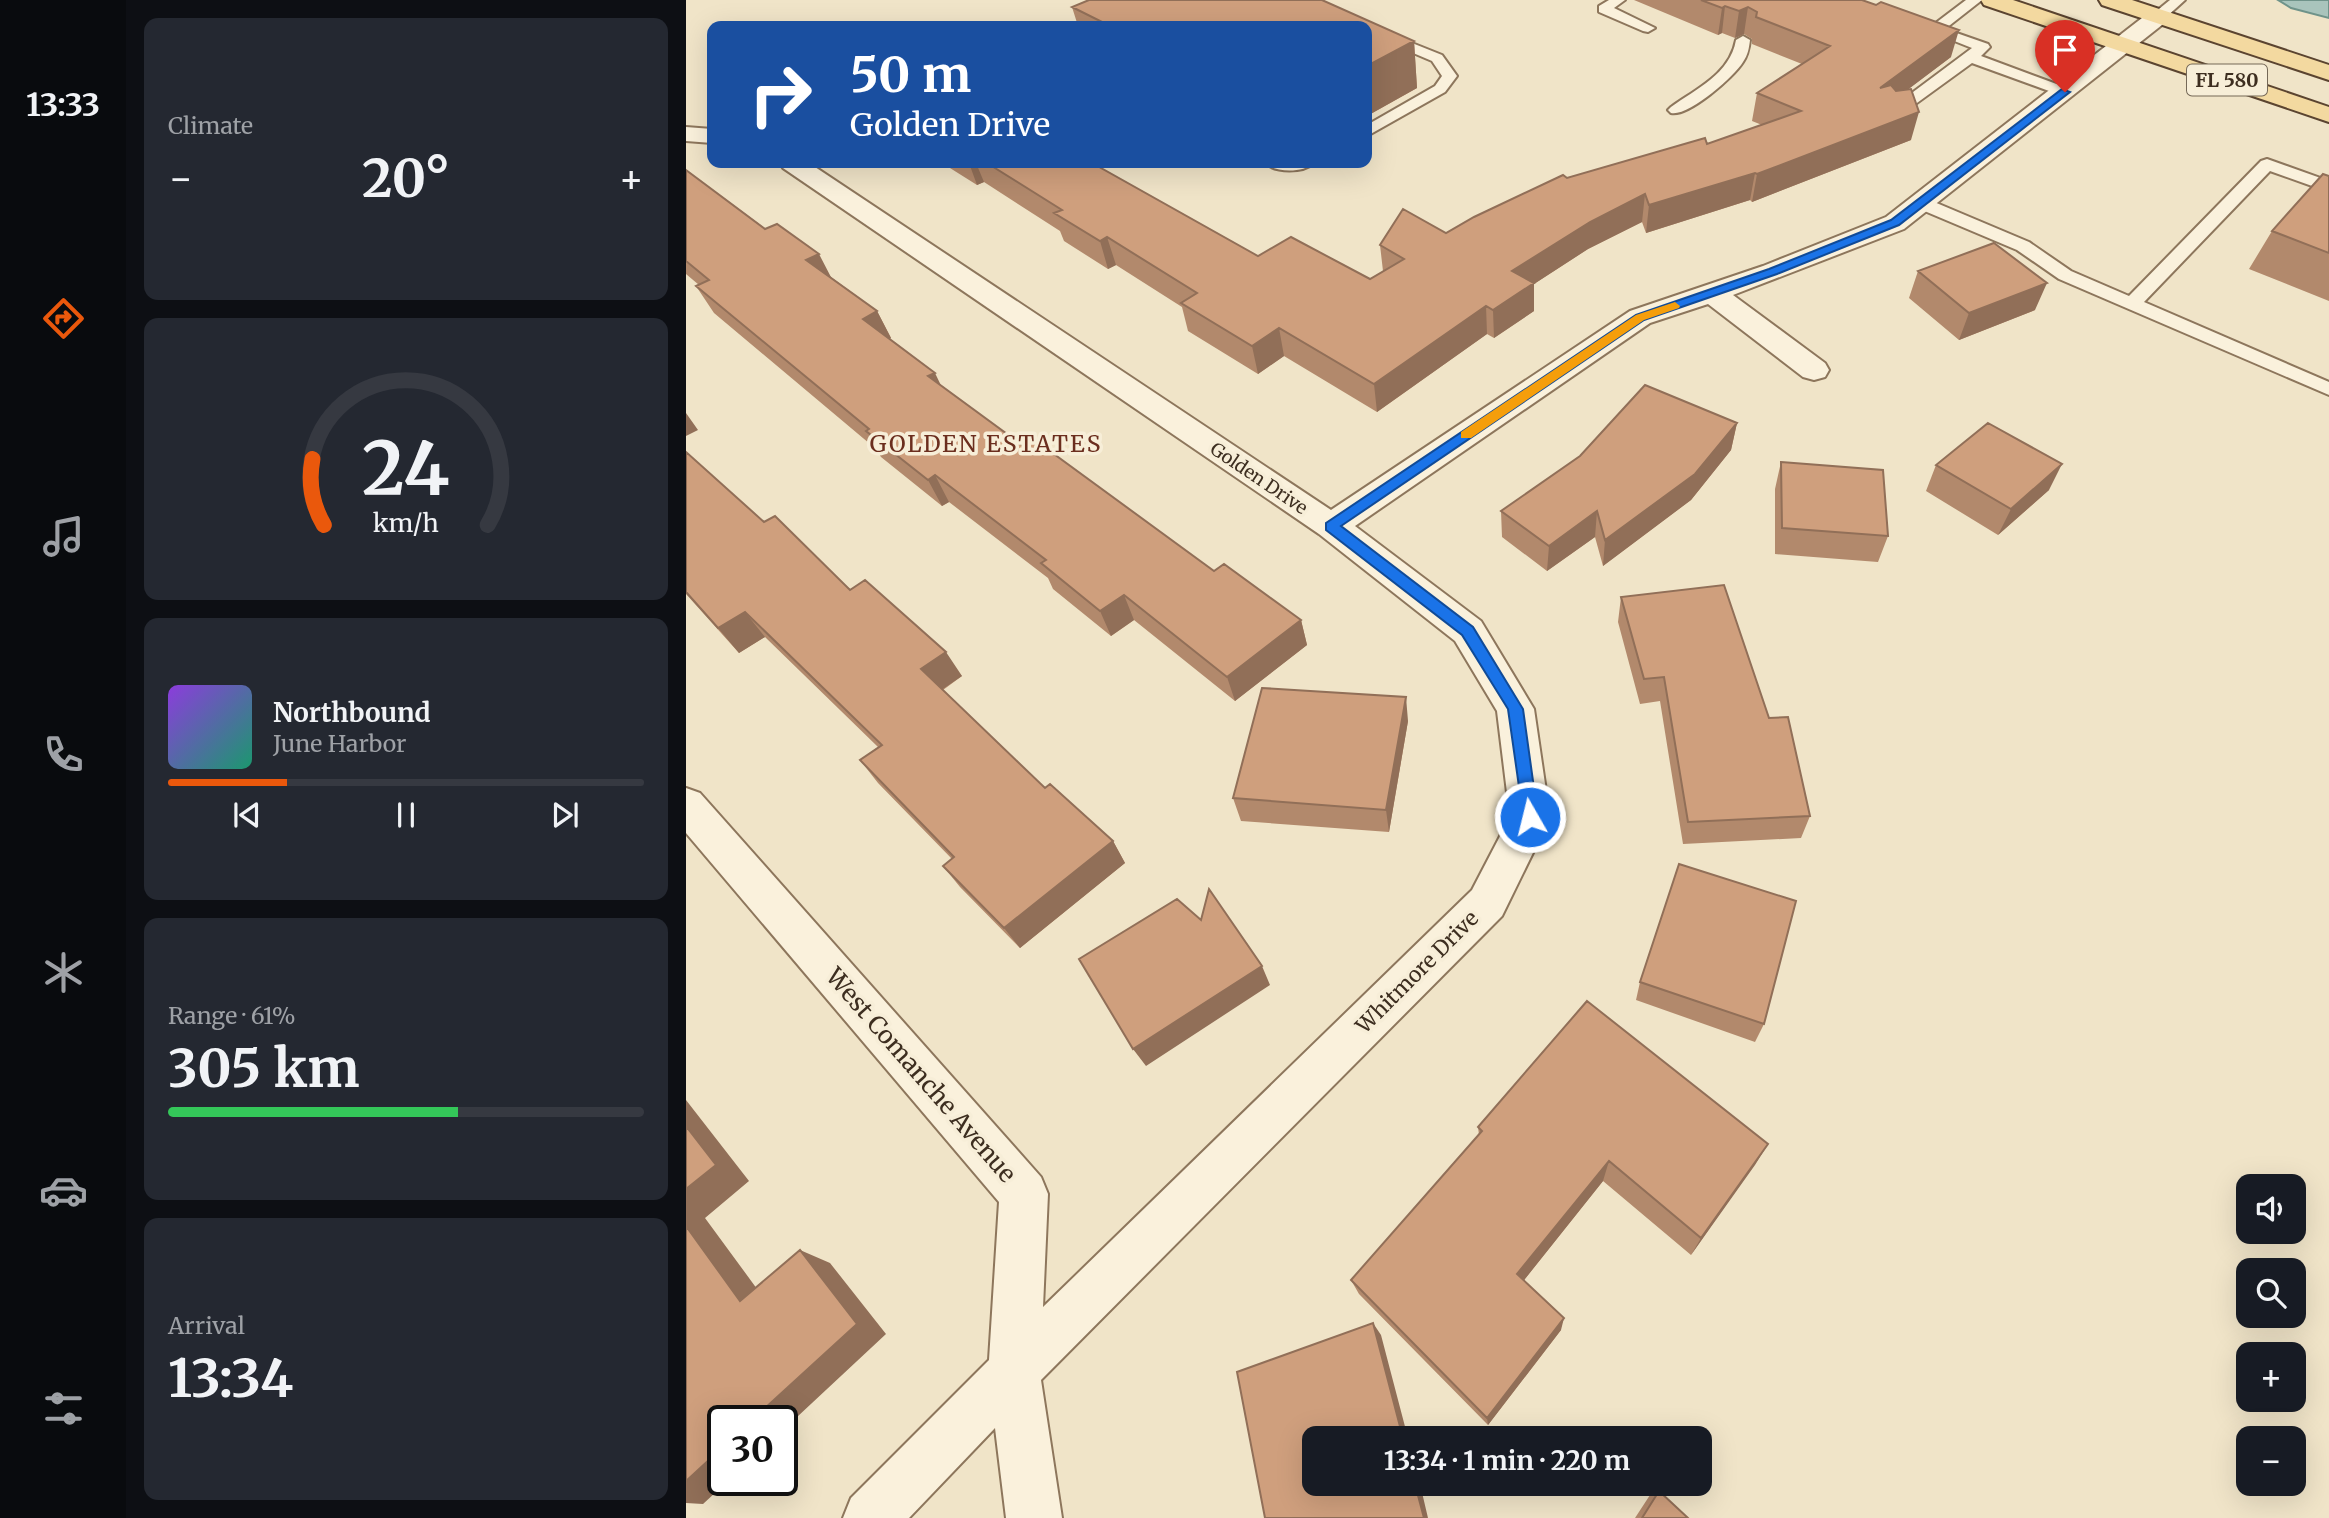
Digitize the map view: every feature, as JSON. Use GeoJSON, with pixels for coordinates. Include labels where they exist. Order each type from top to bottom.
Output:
{"type":"FeatureCollection","features":[{"type":"Feature","properties":{"kind":"main road","name":"FL 580"},"geometry":{"type":"LineString","coordinates":[[1992,0],[2329,115]]}},
{"type":"Feature","properties":{"kind":"main road","name":"FL 580"},"geometry":{"type":"LineString","coordinates":[[2110,0],[2329,73]]}},
{"type":"Feature","properties":{"kind":"street","name":"Golden Drive"},"geometry":{"type":"LineString","coordinates":[[799,168],[1331,526],[1640,317],[1712,293],[1895,223],[2159,16]]}},
{"type":"Feature","properties":{"kind":"street"},"geometry":{"type":"LineString","coordinates":[[686,134],[707,136]]}},
{"type":"Feature","properties":{"kind":"street"},"geometry":{"type":"LineString","coordinates":[[1712,293],[1814,370]]}},
{"type":"Feature","properties":{"kind":"street","name":"Whitmore Drive"},"geometry":{"type":"LineString","coordinates":[[871,1518],[1014,1371],[1487,902],[1530,817],[1515,709],[1468,631],[1331,526]]}},
{"type":"Feature","properties":{"kind":"street","name":"West Comanche Avenue"},"geometry":{"type":"LineString","coordinates":[[686,805],[1024,1194],[1014,1371],[1034,1518]]}},
{"type":"Feature","properties":{"kind":"lane"},"geometry":{"type":"LineString","coordinates":[[1618,0],[1604,9],[1648,28]]}},
{"type":"Feature","properties":{"kind":"lane"},"geometry":{"type":"LineString","coordinates":[[1934,30],[1975,0]]}},
{"type":"Feature","properties":{"kind":"lane"},"geometry":{"type":"LineString","coordinates":[[2159,16],[2178,0]]}},
{"type":"Feature","properties":{"kind":"lane"},"geometry":{"type":"LineString","coordinates":[[1894,113],[1983,47],[1914,22]]}},
{"type":"Feature","properties":{"kind":"lane"},"geometry":{"type":"LineString","coordinates":[[1676,110],[1731,69],[1743,53],[1743,40]]}},
{"type":"Feature","properties":{"kind":"lane"},"geometry":{"type":"LineString","coordinates":[[1372,128],[1440,89],[1450,75],[1437,58],[1397,41]]}},
{"type":"Feature","properties":{"kind":"lane"},"geometry":{"type":"LineString","coordinates":[[1970,57],[2065,92]]}},
{"type":"Feature","properties":{"kind":"lane"},"geometry":{"type":"LineString","coordinates":[[2132,304],[2267,164],[2329,187]]}},
{"type":"Feature","properties":{"kind":"lane"},"geometry":{"type":"LineString","coordinates":[[1921,203],[2023,246],[2065,275],[2329,389]]}},
{"type":"Feature","properties":{"kind":"water"},"geometry":{"type":"Polygon","coordinates":[[[2278,0],[2329,0],[2329,18],[2291,8],[2278,0]]]}},
{"type":"Feature","properties":{"kind":"building"},"geometry":{"type":"Polygon","coordinates":[[[1089,0],[1322,0],[1369,21],[1100,21],[1072,7],[1089,0]]]}},
{"type":"Feature","properties":{"kind":"building"},"geometry":{"type":"Polygon","coordinates":[[[1701,0],[1862,0],[1876,5],[1881,2],[1959,30],[1880,88],[1891,85],[1896,91],[1911,89],[1919,112],[1757,174],[1649,205],[1645,194],[1590,222],[1512,271],[1534,283],[1493,310],[1486,306],[1374,384],[1279,328],[1252,346],[1181,303],[1197,293],[1107,237],[1100,241],[1054,213],[1062,210],[995,168],[1101,168],[1258,256],[1291,237],[1370,279],[1404,259],[1380,245],[1403,209],[1446,233],[1563,175],[1567,178],[1705,138],[1707,144],[1801,111],[1757,93],[1830,46],[1756,17],[1757,12],[1748,7],[1739,11],[1725,6],[1722,8],[1701,0]]]}},
{"type":"Feature","properties":{"kind":"building"},"geometry":{"type":"Polygon","coordinates":[[[1372,22],[1414,41],[1372,63],[1372,22]]]}},
{"type":"Feature","properties":{"kind":"building"},"geometry":{"type":"Polygon","coordinates":[[[686,170],[765,229],[777,224],[819,254],[806,260],[877,311],[863,319],[935,373],[928,376],[1022,445],[1032,438],[1214,571],[1224,564],[1301,620],[1227,677],[1124,595],[1100,611],[1041,563],[1046,560],[935,475],[928,480],[866,431],[869,429],[696,286],[709,280],[686,261],[686,170]]]}},
{"type":"Feature","properties":{"kind":"building"},"geometry":{"type":"Polygon","coordinates":[[[2323,174],[2329,176],[2329,253],[2272,231],[2323,174]]]}},
{"type":"Feature","properties":{"kind":"building"},"geometry":{"type":"Polygon","coordinates":[[[1994,243],[2047,283],[1969,313],[1918,271],[1994,243]]]}},
{"type":"Feature","properties":{"kind":"building"},"geometry":{"type":"Polygon","coordinates":[[[1645,385],[1737,423],[1695,474],[1605,540],[1597,511],[1549,546],[1501,511],[1580,456],[1645,385]]]}},
{"type":"Feature","properties":{"kind":"building"},"geometry":{"type":"Polygon","coordinates":[[[1988,423],[2062,464],[2011,509],[1936,465],[1988,423]]]}},
{"type":"Feature","properties":{"kind":"building"},"geometry":{"type":"Polygon","coordinates":[[[686,452],[764,522],[775,516],[850,590],[865,580],[946,652],[921,669],[1045,788],[1050,784],[1113,841],[1004,928],[943,866],[954,857],[860,760],[882,745],[745,612],[718,628],[686,592],[686,452]]]}},
{"type":"Feature","properties":{"kind":"building"},"geometry":{"type":"Polygon","coordinates":[[[1781,462],[1883,470],[1888,536],[1782,528],[1781,462]]]}},
{"type":"Feature","properties":{"kind":"building"},"geometry":{"type":"Polygon","coordinates":[[[1724,585],[1769,718],[1788,717],[1810,816],[1688,822],[1664,677],[1644,679],[1621,597],[1724,585]]]}},
{"type":"Feature","properties":{"kind":"building"},"geometry":{"type":"Polygon","coordinates":[[[1262,688],[1406,697],[1386,810],[1233,798],[1262,688]]]}},
{"type":"Feature","properties":{"kind":"building"},"geometry":{"type":"Polygon","coordinates":[[[1679,864],[1796,901],[1764,1024],[1640,982],[1679,864]]]}},
{"type":"Feature","properties":{"kind":"building"},"geometry":{"type":"Polygon","coordinates":[[[1209,889],[1262,966],[1133,1049],[1079,959],[1177,899],[1201,920],[1209,889]]]}},
{"type":"Feature","properties":{"kind":"building"},"geometry":{"type":"Polygon","coordinates":[[[1587,1001],[1768,1144],[1701,1238],[1609,1161],[1517,1274],[1564,1318],[1487,1418],[1351,1280],[1482,1131],[1478,1127],[1587,1001]]]}},
{"type":"Feature","properties":{"kind":"building"},"geometry":{"type":"Polygon","coordinates":[[[686,1126],[716,1165],[686,1189],[686,1126]]]}},
{"type":"Feature","properties":{"kind":"building"},"geometry":{"type":"Polygon","coordinates":[[[686,1226],[740,1301],[800,1250],[857,1324],[768,1405],[707,1405],[707,1462],[686,1481],[686,1226]]]}},
{"type":"Feature","properties":{"kind":"building"},"geometry":{"type":"Polygon","coordinates":[[[1373,1323],[1400,1426],[1302,1426],[1302,1496],[1418,1496],[1424,1518],[1265,1518],[1237,1372],[1373,1323]]]}},
{"type":"Feature","properties":{"kind":"building"},"geometry":{"type":"Polygon","coordinates":[[[1656,1496],[1664,1496],[1688,1518],[1642,1518],[1656,1496]]]}},
{"type":"Feature","properties":{"kind":"slow traffic"},"geometry":{"type":"LineString","coordinates":[[1466,435],[1640,317],[1675,306]]}},
{"type":"Feature","properties":{"kind":"district","name":"GOLDEN ESTATES"},"geometry":{"type":"Point","coordinates":[986,443]}},
{"type":"Feature","properties":{"kind":"route"},"geometry":{"type":"LineString","coordinates":[[1530,817],[1515,709],[1468,631],[1331,526],[1640,317],[1773,272],[1895,223],[2065,92]]}}]}
